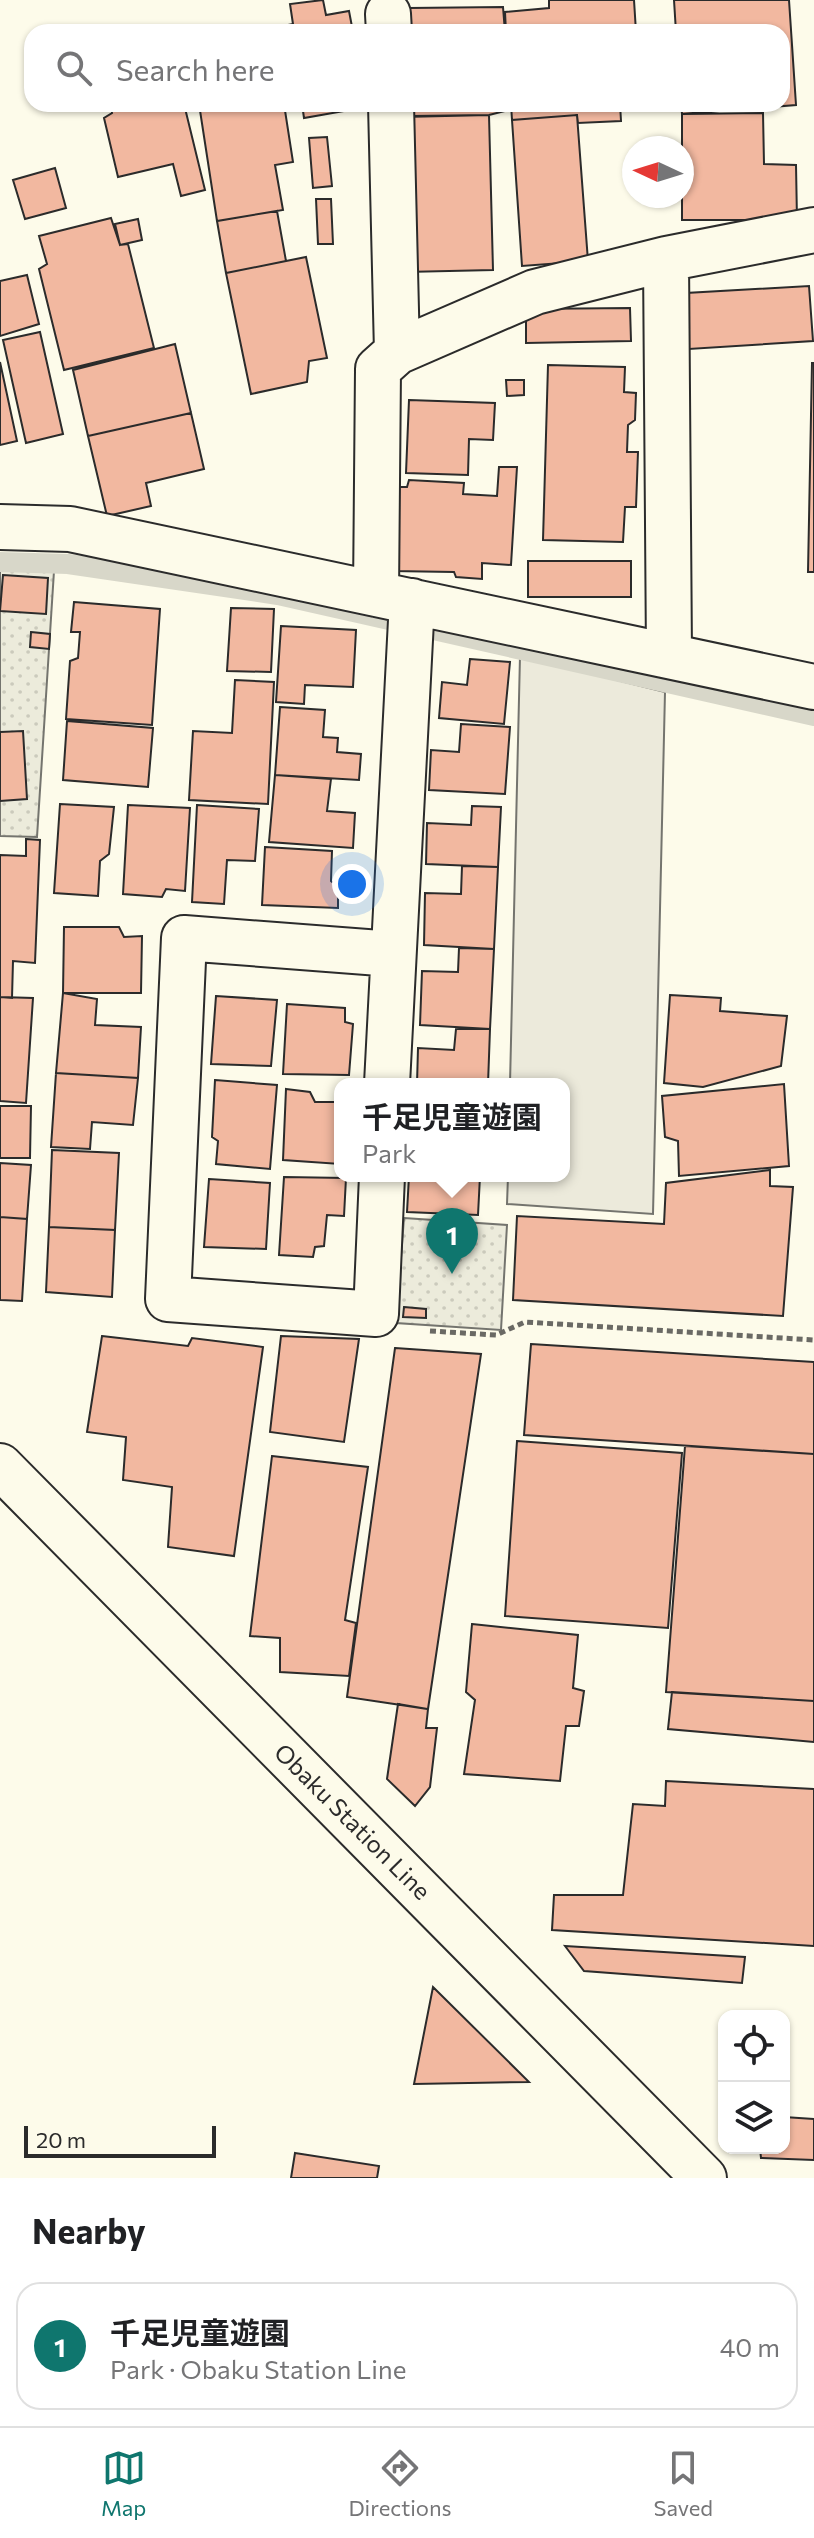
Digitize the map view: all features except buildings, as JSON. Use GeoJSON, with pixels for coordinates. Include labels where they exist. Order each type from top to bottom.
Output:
{"type":"FeatureCollection","features":[{"type":"Feature","properties":{"kind":"street"},"geometry":{"type":"LineString","coordinates":[[391,112],[397,352]]}},
{"type":"Feature","properties":{"kind":"street"},"geometry":{"type":"LineString","coordinates":[[387,1078],[408,669],[378,369],[397,352],[535,292],[666,259],[814,230]]}},
{"type":"Feature","properties":{"kind":"street"},"geometry":{"type":"LineString","coordinates":[[666,259],[669,655]]}},
{"type":"Feature","properties":{"kind":"street"},"geometry":{"type":"LineString","coordinates":[[0,527],[70,529],[814,687]]}},
{"type":"Feature","properties":{"kind":"street"},"geometry":{"type":"LineString","coordinates":[[382,1182],[376,1314],[168,1299],[184,938],[393,954]]}},
{"type":"Feature","properties":{"kind":"street","name":"Obaku Station Line"},"geometry":{"type":"LineString","coordinates":[[0,1466],[704,2178]]}},
{"type":"Feature","properties":{"kind":"path"},"geometry":{"type":"LineString","coordinates":[[376,1314],[387,1329],[403,1330],[496,1335],[525,1322],[814,1340]]}},
{"type":"Feature","properties":{"kind":"shaded area"},"geometry":{"type":"Polygon","coordinates":[[[0,571],[54,571],[37,837],[0,836],[0,571]]]}},
{"type":"Feature","properties":{"kind":"shaded area"},"geometry":{"type":"Polygon","coordinates":[[[520,656],[665,692],[653,1214],[507,1204],[508,1182],[570,1182],[570,1078],[510,1078],[520,656]]]}},
{"type":"Feature","properties":{"kind":"shaded area"},"geometry":{"type":"Polygon","coordinates":[[[404,1218],[507,1225],[501,1330],[396,1323],[404,1218]]]}},
{"type":"Feature","properties":{"kind":"waterway"},"geometry":{"type":"LineString","coordinates":[[0,562],[68,564],[278,595],[814,716]]}},
{"type":"Feature","properties":{"kind":"place","name":"千足児童遊園"},"geometry":{"type":"Point","coordinates":[452,1274]}}]}
